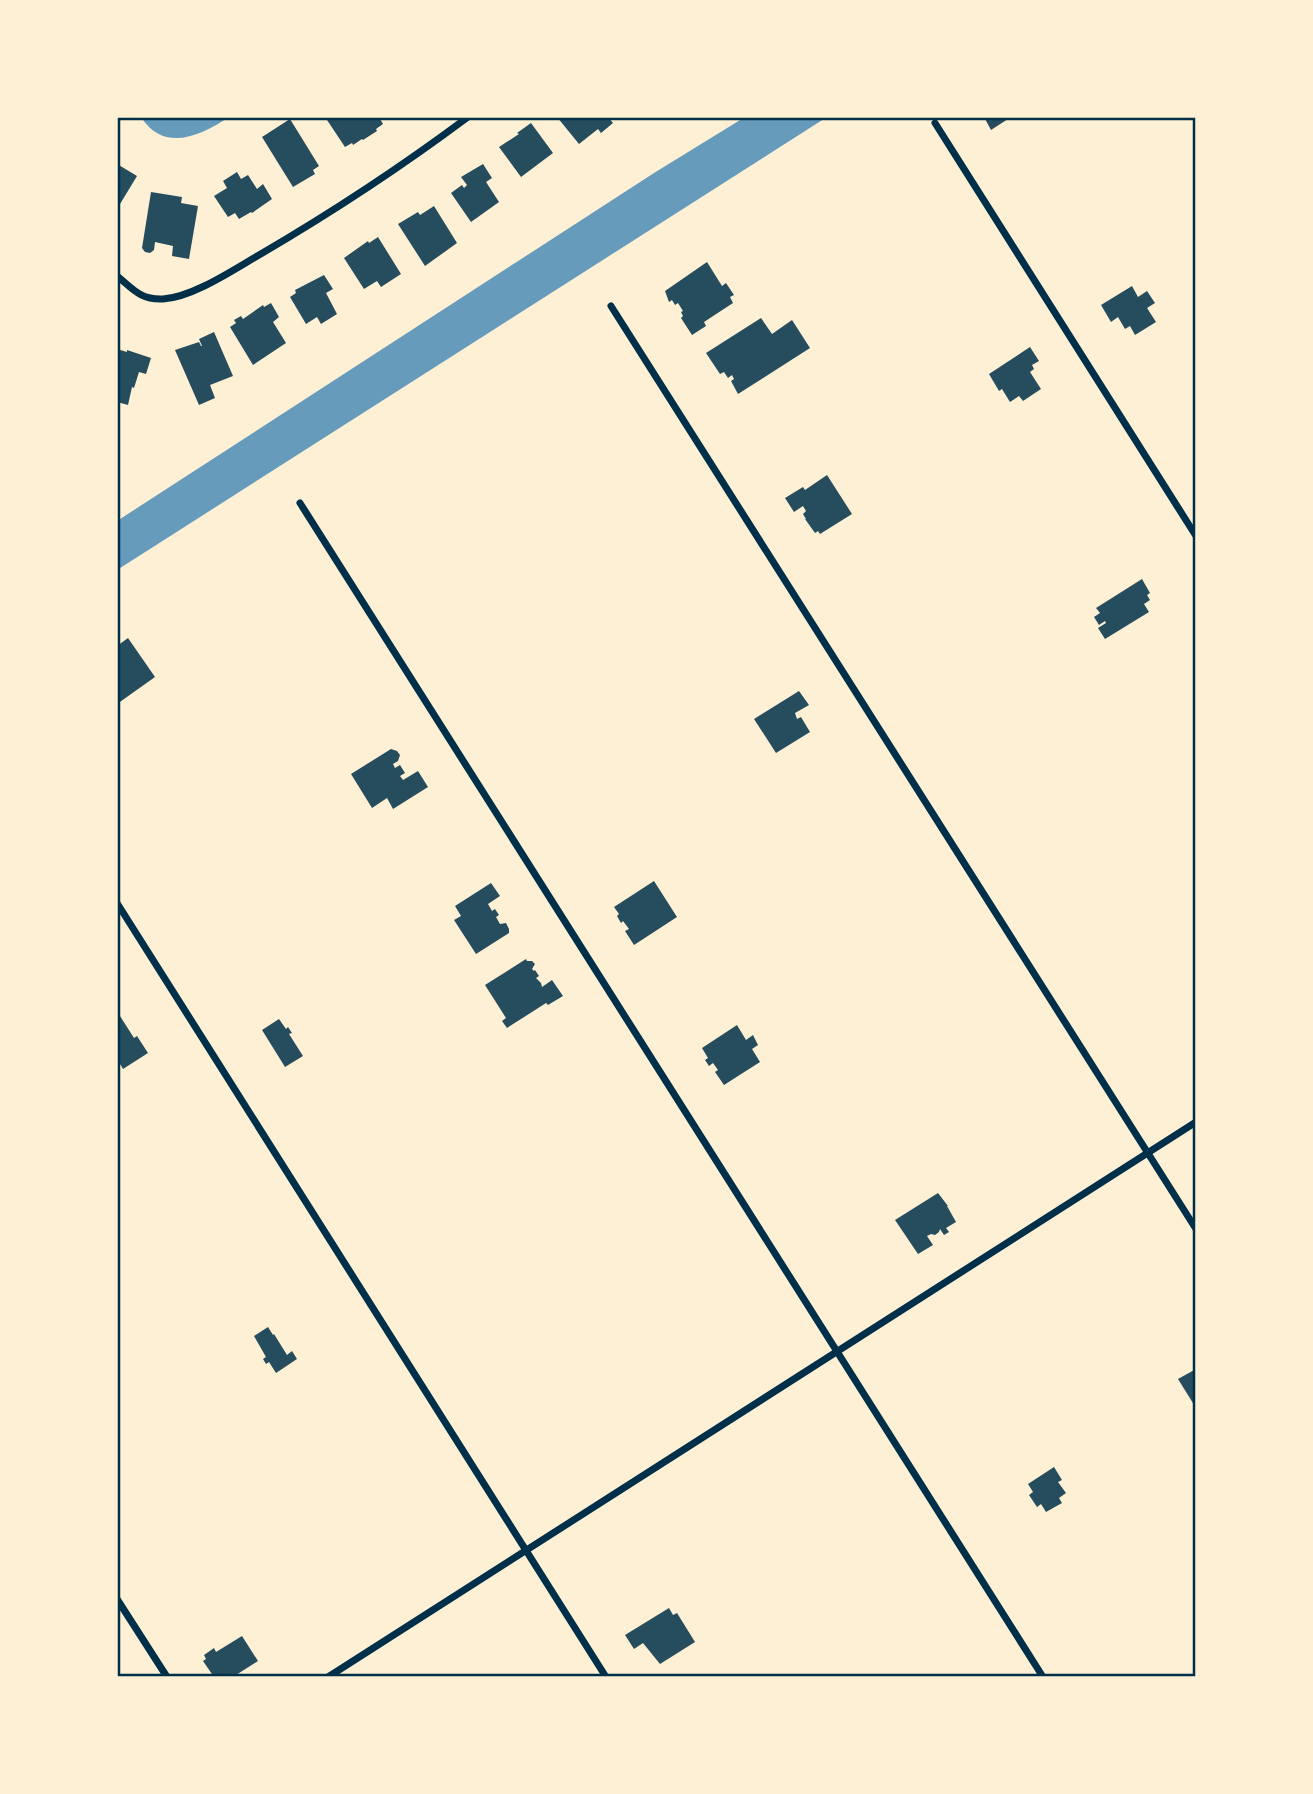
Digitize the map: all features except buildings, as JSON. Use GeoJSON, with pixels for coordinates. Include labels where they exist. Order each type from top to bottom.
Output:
{"type":"FeatureCollection","features":[{"type":"Feature","properties":{"kind":"street"},"geometry":{"type":"LineString","coordinates":[[117,276],[140,296],[162,299],[188,293],[234,270],[324,217],[468,117]]}},
{"type":"Feature","properties":{"kind":"street"},"geometry":{"type":"LineString","coordinates":[[934,123],[1196,536]]}},
{"type":"Feature","properties":{"kind":"street"},"geometry":{"type":"LineString","coordinates":[[611,306],[1196,1229]]}},
{"type":"Feature","properties":{"kind":"street"},"geometry":{"type":"LineString","coordinates":[[300,503],[1043,1677]]}},
{"type":"Feature","properties":{"kind":"street"},"geometry":{"type":"LineString","coordinates":[[117,903],[606,1677]]}},
{"type":"Feature","properties":{"kind":"street"},"geometry":{"type":"LineString","coordinates":[[328,1677],[1196,1122]]}},
{"type":"Feature","properties":{"kind":"street"},"geometry":{"type":"LineString","coordinates":[[117,1599],[167,1677]]}},
{"type":"Feature","properties":{"kind":"water"},"geometry":{"type":"Polygon","coordinates":[[[141,117],[229,117],[194,135],[171,138],[150,128],[141,117]]]}},
{"type":"Feature","properties":{"kind":"water"},"geometry":{"type":"Polygon","coordinates":[[[745,117],[827,117],[117,570],[117,521],[654,173],[745,117]]]}}]}
